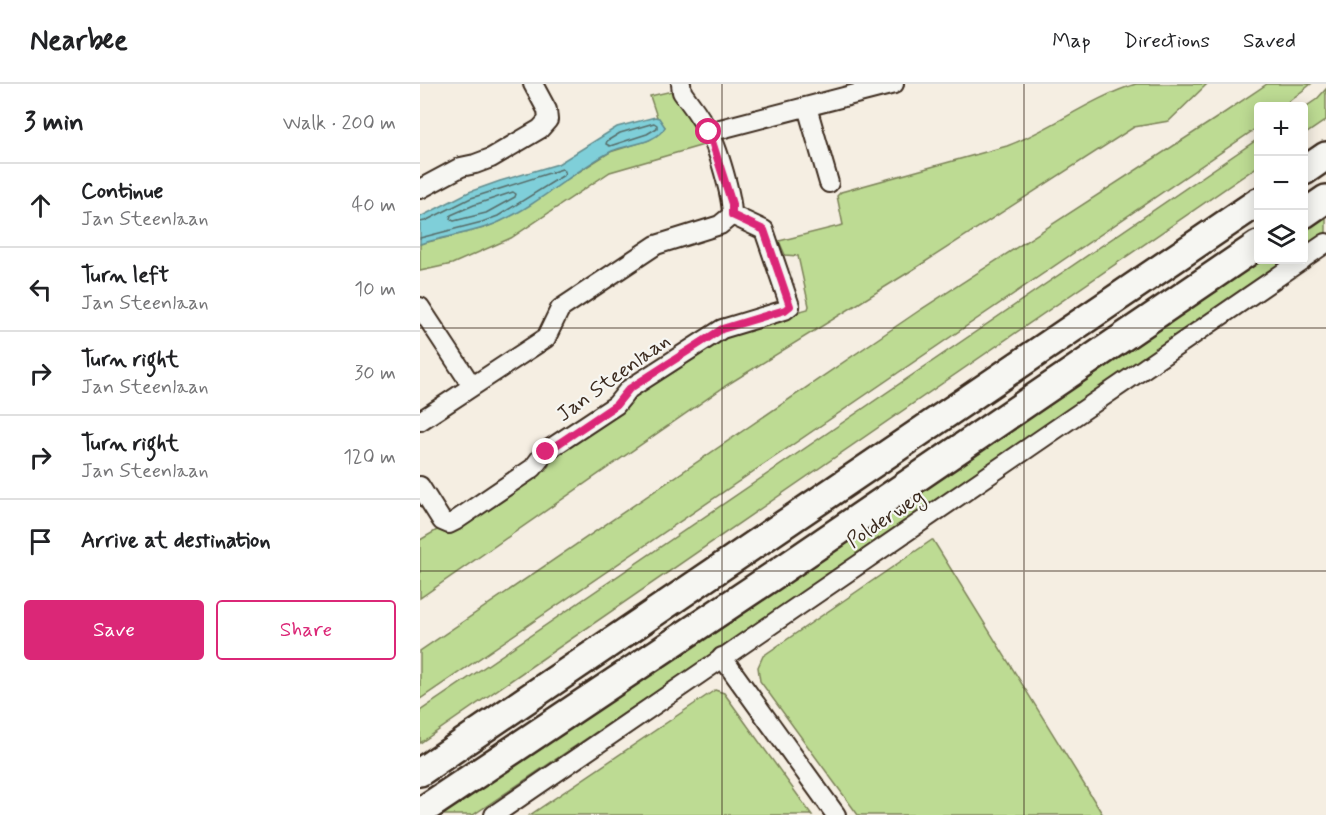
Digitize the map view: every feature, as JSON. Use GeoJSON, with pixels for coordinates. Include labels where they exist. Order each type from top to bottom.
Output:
{"type":"FeatureCollection","features":[{"type":"Feature","properties":{"kind":"highway"},"geometry":{"type":"LineString","coordinates":[[1308,168],[1326,156]]}},
{"type":"Feature","properties":{"kind":"highway"},"geometry":{"type":"LineString","coordinates":[[1308,211],[1326,199]]}},
{"type":"Feature","properties":{"kind":"highway"},"geometry":{"type":"LineString","coordinates":[[420,772],[1254,205]]}},
{"type":"Feature","properties":{"kind":"highway"},"geometry":{"type":"LineString","coordinates":[[420,812],[776,574],[1254,248]]}},
{"type":"Feature","properties":{"kind":"street"},"geometry":{"type":"LineString","coordinates":[[420,189],[461,166],[474,165],[491,158],[540,129],[548,120],[547,110],[533,84]]}},
{"type":"Feature","properties":{"kind":"street"},"geometry":{"type":"LineString","coordinates":[[420,421],[546,338],[560,309],[656,245],[720,225],[732,215],[732,204],[709,132],[682,92],[681,84]]}},
{"type":"Feature","properties":{"kind":"street"},"geometry":{"type":"LineString","coordinates":[[709,132],[894,84]]}},
{"type":"Feature","properties":{"kind":"street"},"geometry":{"type":"LineString","coordinates":[[807,107],[829,183]]}},
{"type":"Feature","properties":{"kind":"street","name":"Jan Steenlaan"},"geometry":{"type":"LineString","coordinates":[[420,486],[442,521],[449,524],[533,468],[546,452],[616,405],[629,389],[722,329],[785,310],[790,306],[764,230],[732,215]]}},
{"type":"Feature","properties":{"kind":"street","name":"Polderweg"},"geometry":{"type":"LineString","coordinates":[[1308,256],[1326,243]]}},
{"type":"Feature","properties":{"kind":"street","name":"Polderweg"},"geometry":{"type":"LineString","coordinates":[[494,815],[1296,264]]}},
{"type":"Feature","properties":{"kind":"street"},"geometry":{"type":"LineString","coordinates":[[420,307],[472,386]]}},
{"type":"Feature","properties":{"kind":"street"},"geometry":{"type":"LineString","coordinates":[[722,657],[836,815]]}},
{"type":"Feature","properties":{"kind":"green space"},"geometry":{"type":"Polygon","coordinates":[[[1136,84],[1207,84],[1169,121],[1134,127],[914,269],[727,385],[420,598],[420,540],[442,527],[457,530],[546,470],[549,458],[625,407],[635,395],[715,341],[761,322],[808,309],[798,256],[785,255],[779,241],[843,225],[837,196],[841,192],[1007,146],[1103,97],[1136,84]]]}},
{"type":"Feature","properties":{"kind":"green space"},"geometry":{"type":"Polygon","coordinates":[[[1267,84],[1311,84],[1288,102],[1254,102],[1254,130],[420,699],[420,651],[920,310],[1267,84]]]}},
{"type":"Feature","properties":{"kind":"green space"},"geometry":{"type":"Polygon","coordinates":[[[1326,89],[1326,120],[1308,132],[1308,105],[1326,89]]]}},
{"type":"Feature","properties":{"kind":"green space"},"geometry":{"type":"Polygon","coordinates":[[[672,91],[707,144],[610,172],[511,238],[452,264],[420,271],[420,244],[484,228],[501,221],[610,152],[649,140],[665,127],[657,117],[650,96],[672,91]]]}},
{"type":"Feature","properties":{"kind":"green space"},"geometry":{"type":"Polygon","coordinates":[[[1254,142],[1254,169],[420,743],[420,711],[1254,142]]]}},
{"type":"Feature","properties":{"kind":"green space"},"geometry":{"type":"Polygon","coordinates":[[[1326,213],[1326,241],[1308,253],[1308,225],[1326,213]]]}},
{"type":"Feature","properties":{"kind":"green space"},"geometry":{"type":"Polygon","coordinates":[[[1254,263],[1291,264],[473,815],[442,815],[937,473],[1254,263]]]}},
{"type":"Feature","properties":{"kind":"green space"},"geometry":{"type":"Polygon","coordinates":[[[932,540],[1103,815],[858,815],[760,681],[758,667],[763,656],[932,540]]]}},
{"type":"Feature","properties":{"kind":"green space"},"geometry":{"type":"Polygon","coordinates":[[[715,690],[724,693],[812,815],[530,815],[715,690]]]}},
{"type":"Feature","properties":{"kind":"water"},"geometry":{"type":"Polygon","coordinates":[[[655,117],[659,118],[665,127],[661,133],[641,143],[612,151],[514,215],[480,229],[420,244],[420,217],[469,192],[558,164],[617,127],[655,117]]]}},
{"type":"Feature","properties":{"kind":"route"},"geometry":{"type":"LineString","coordinates":[[546,452],[616,405],[629,389],[722,329],[785,310],[790,306],[764,230],[732,215],[732,204],[709,132]]}}]}
